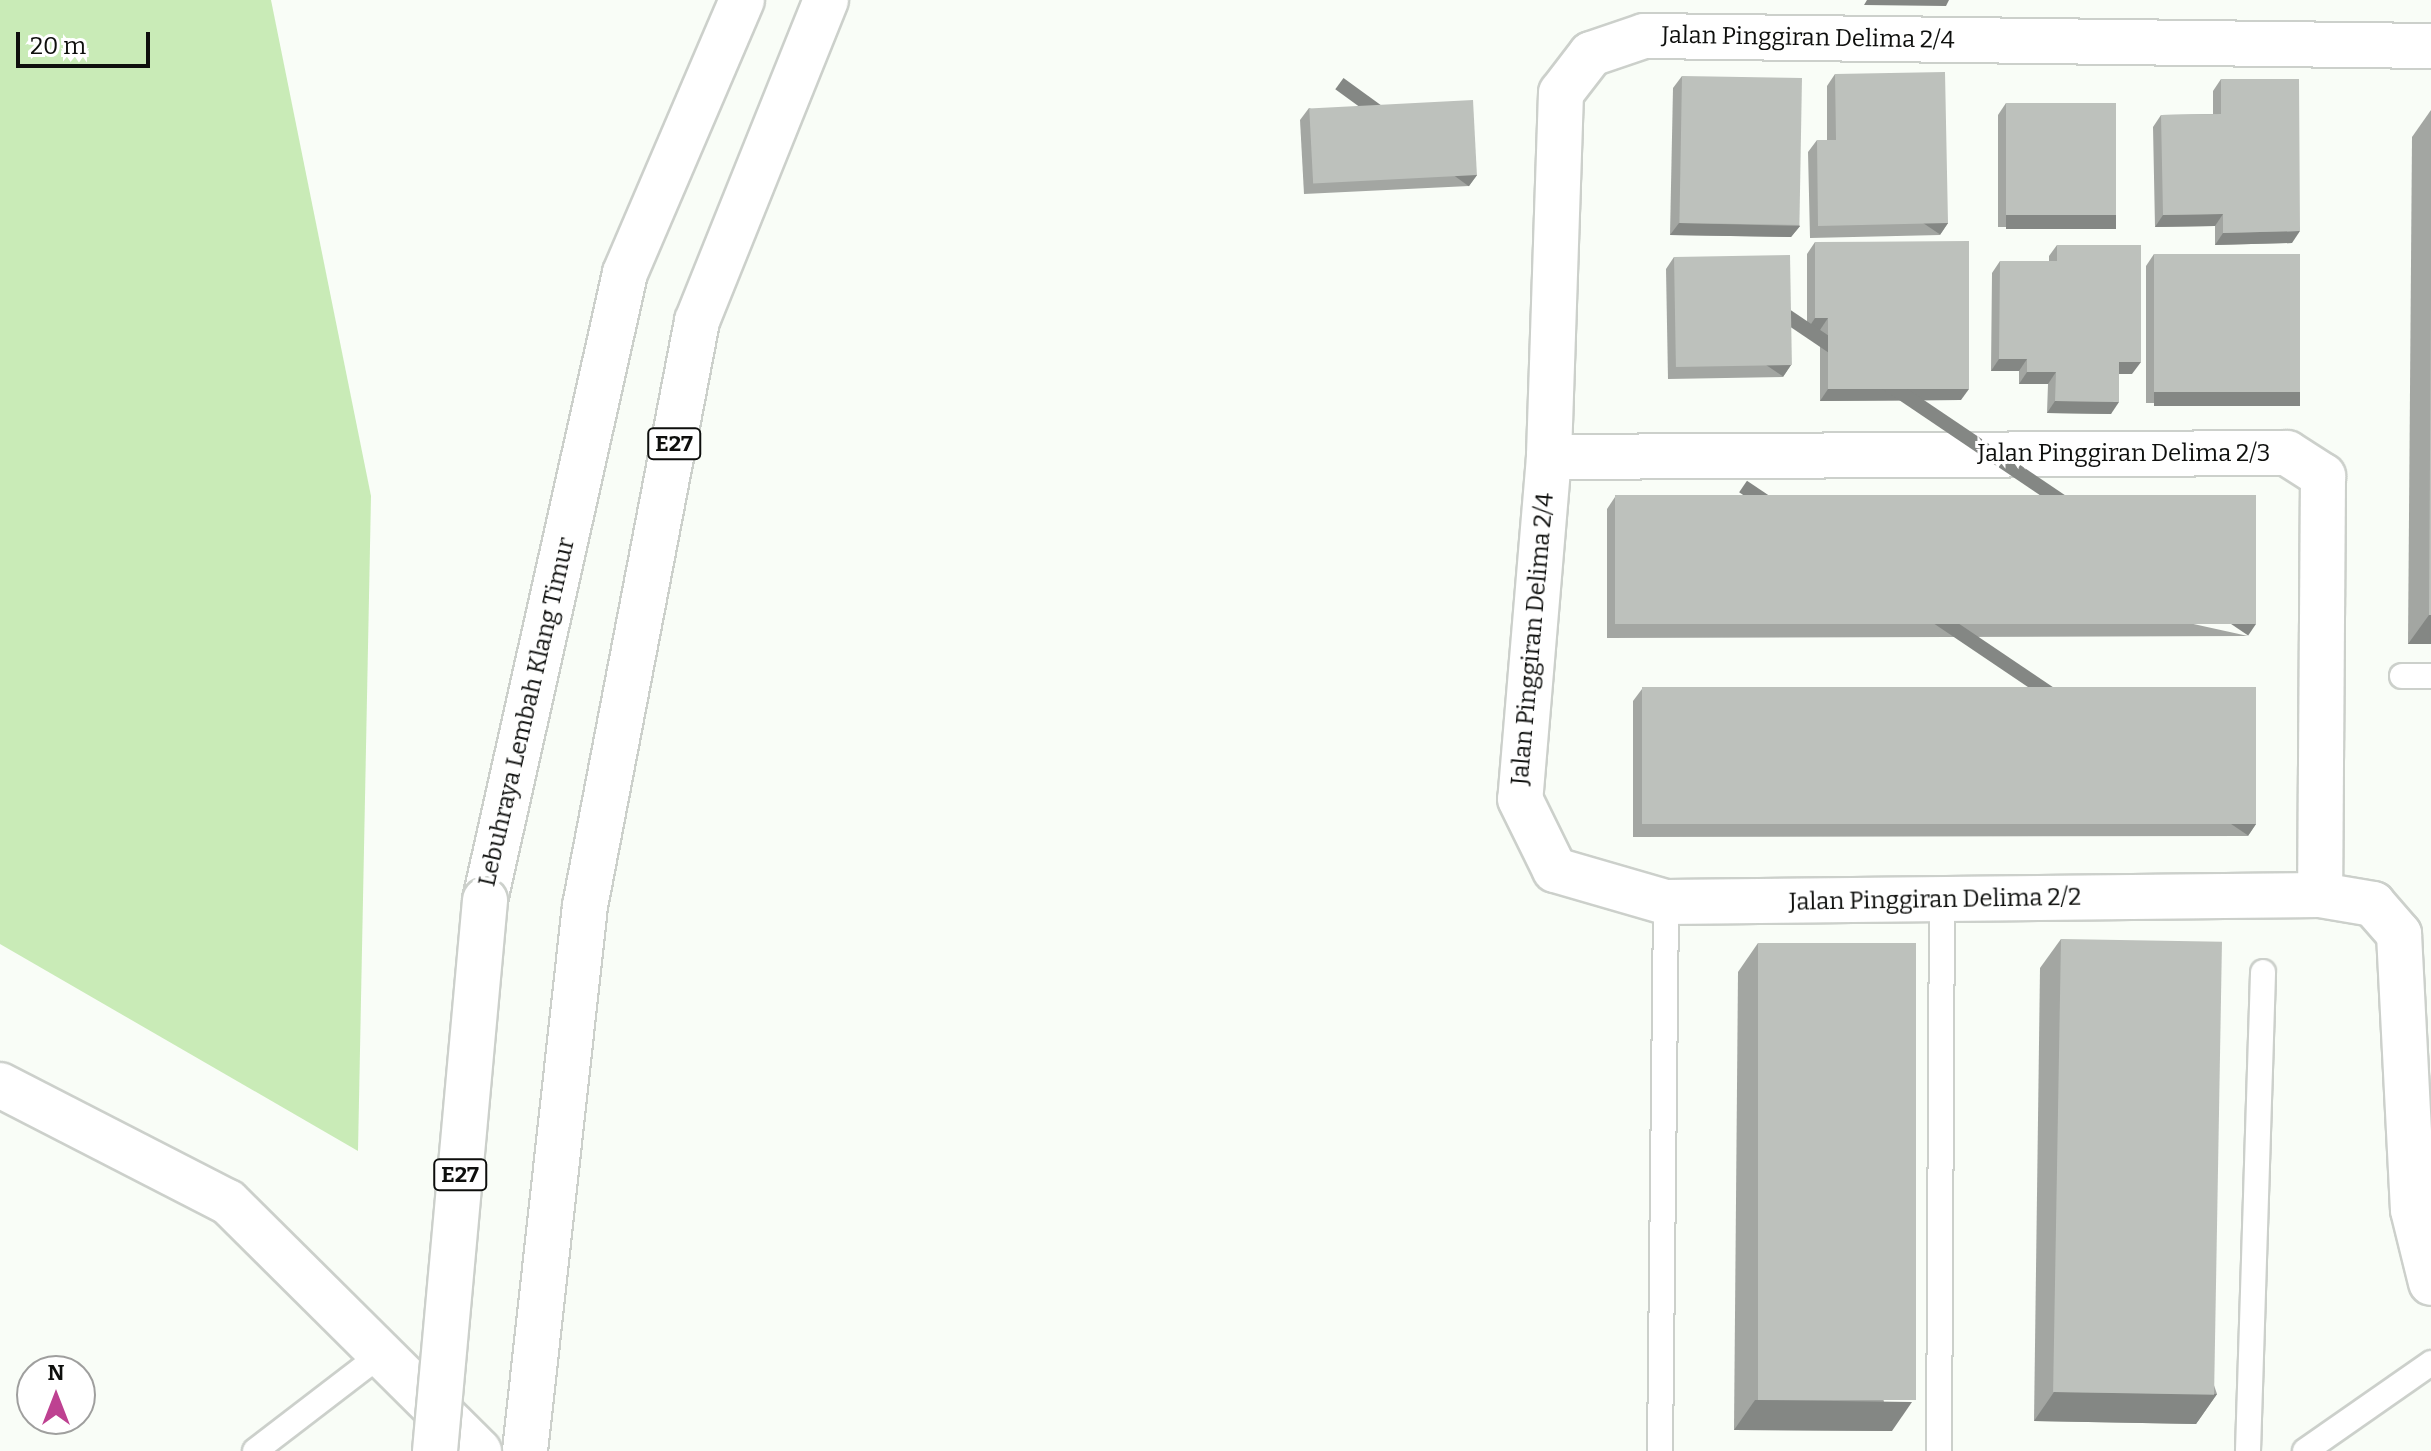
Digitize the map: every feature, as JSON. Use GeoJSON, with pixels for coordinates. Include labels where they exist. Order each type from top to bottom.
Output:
{"type":"FeatureCollection","features":[{"type":"Feature","properties":{"kind":"main road","name":"Lebuhraya Lembah Klang Timur"},"geometry":{"type":"LineString","coordinates":[[435,1451],[485,900],[625,273],[742,0]]}},
{"type":"Feature","properties":{"kind":"main road","name":"E27"},"geometry":{"type":"LineString","coordinates":[[525,1451],[585,906],[697,321],[826,0]]}},
{"type":"Feature","properties":{"kind":"main road","name":"Jalan Pinggiran Delima 2/4"},"geometry":{"type":"LineString","coordinates":[[1555,870],[1520,799],[1549,457],[1561,93],[1591,54],[1644,36],[2431,46]]}},
{"type":"Feature","properties":{"kind":"main road","name":"Jalan Pinggiran Delima 2/3"},"geometry":{"type":"LineString","coordinates":[[1549,457],[2287,453],[2323,476],[2320,895]]}},
{"type":"Feature","properties":{"kind":"main road","name":"Jalan Pinggiran Delima 2/2"},"geometry":{"type":"LineString","coordinates":[[1555,870],[1666,902],[1942,902],[2320,895],[2373,904],[2399,934],[2413,1210],[2431,1283]]}},
{"type":"Feature","properties":{"kind":"main road"},"geometry":{"type":"LineString","coordinates":[[0,1085],[228,1202],[479,1451]]}},
{"type":"Feature","properties":{"kind":"lane"},"geometry":{"type":"LineString","coordinates":[[2402,676],[2431,676]]}},
{"type":"Feature","properties":{"kind":"lane"},"geometry":{"type":"LineString","coordinates":[[1660,1451],[1666,902]]}},
{"type":"Feature","properties":{"kind":"lane"},"geometry":{"type":"LineString","coordinates":[[1939,1451],[1942,902]]}},
{"type":"Feature","properties":{"kind":"lane"},"geometry":{"type":"LineString","coordinates":[[2248,1451],[2263,972]]}},
{"type":"Feature","properties":{"kind":"lane"},"geometry":{"type":"LineString","coordinates":[[255,1451],[380,1355]]}},
{"type":"Feature","properties":{"kind":"lane"},"geometry":{"type":"LineString","coordinates":[[2305,1451],[2431,1363]]}},
{"type":"Feature","properties":{"kind":"green space"},"geometry":{"type":"Polygon","coordinates":[[[0,0],[271,0],[371,496],[358,1151],[0,944],[0,0]]]}},
{"type":"Feature","properties":{"kind":"building"},"geometry":{"type":"Polygon","coordinates":[[[1945,72],[1948,223],[1818,226],[1817,140],[1836,140],[1835,74],[1945,72]]]}},
{"type":"Feature","properties":{"kind":"building"},"geometry":{"type":"Polygon","coordinates":[[[1682,76],[1802,78],[1799,225],[1679,223],[1682,76]]]}},
{"type":"Feature","properties":{"kind":"building"},"geometry":{"type":"Polygon","coordinates":[[[2221,79],[2299,79],[2300,231],[2223,233],[2223,214],[2163,215],[2161,115],[2221,114],[2221,79]]]}},
{"type":"Feature","properties":{"kind":"building"},"geometry":{"type":"Polygon","coordinates":[[[1473,100],[1477,175],[1313,183],[1309,109],[1473,100]]]}},
{"type":"Feature","properties":{"kind":"building"},"geometry":{"type":"Polygon","coordinates":[[[2006,103],[2116,103],[2116,215],[2006,215],[2006,103]]]}},
{"type":"Feature","properties":{"kind":"building"},"geometry":{"type":"Polygon","coordinates":[[[1969,241],[1969,389],[1828,389],[1828,318],[1815,318],[1815,242],[1969,241]]]}},
{"type":"Feature","properties":{"kind":"building"},"geometry":{"type":"Polygon","coordinates":[[[2057,245],[2141,245],[2141,362],[2119,362],[2119,402],[2055,401],[2056,372],[2027,372],[2027,359],[1999,359],[2000,261],[2057,261],[2057,245]]]}},
{"type":"Feature","properties":{"kind":"building"},"geometry":{"type":"Polygon","coordinates":[[[2154,254],[2300,254],[2300,392],[2154,392],[2154,254]]]}},
{"type":"Feature","properties":{"kind":"building"},"geometry":{"type":"Polygon","coordinates":[[[1790,255],[1792,365],[1676,367],[1674,257],[1790,255]]]}},
{"type":"Feature","properties":{"kind":"building"},"geometry":{"type":"Polygon","coordinates":[[[2431,296],[2431,615],[2429,615],[2431,296]]]}},
{"type":"Feature","properties":{"kind":"building"},"geometry":{"type":"Polygon","coordinates":[[[1615,495],[2256,495],[2256,624],[1615,624],[1615,495]]]}},
{"type":"Feature","properties":{"kind":"building"},"geometry":{"type":"Polygon","coordinates":[[[1642,687],[2256,687],[2256,824],[1642,824],[1642,687]]]}},
{"type":"Feature","properties":{"kind":"building"},"geometry":{"type":"Polygon","coordinates":[[[2061,939],[2222,942],[2214,1395],[2053,1392],[2061,939]]]}},
{"type":"Feature","properties":{"kind":"building"},"geometry":{"type":"Polygon","coordinates":[[[1758,943],[1916,943],[1916,1400],[1758,1400],[1758,943]]]}}]}
